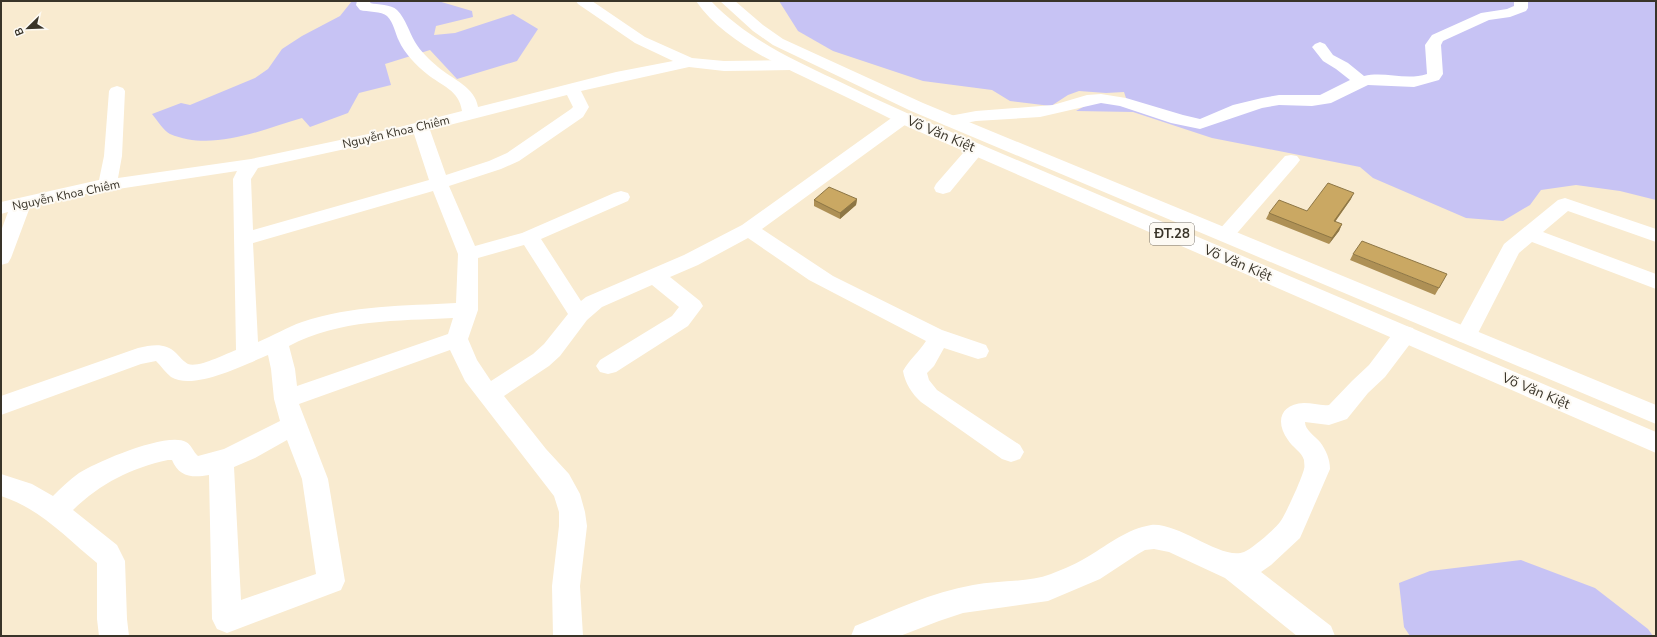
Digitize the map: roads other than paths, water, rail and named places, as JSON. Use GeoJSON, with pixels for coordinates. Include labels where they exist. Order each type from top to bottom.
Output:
{"type":"FeatureCollection","features":[{"type":"Feature","properties":{"kind":"street"},"geometry":{"type":"LineString","coordinates":[[364,1],[363,5],[365,7],[387,10],[392,13],[403,30],[407,42],[417,55],[432,71],[453,84],[464,95],[469,102],[471,115]]}},
{"type":"Feature","properties":{"kind":"street"},"geometry":{"type":"LineString","coordinates":[[583,1],[640,40],[689,62]]}},
{"type":"Feature","properties":{"kind":"street","name":"Võ Văn Kiệt"},"geometry":{"type":"LineString","coordinates":[[703,1],[725,24],[748,42],[800,60],[950,121],[1656,414]]}},
{"type":"Feature","properties":{"kind":"street","name":"Võ Văn Kiệt"},"geometry":{"type":"LineString","coordinates":[[727,1],[758,28],[800,60],[903,118],[1656,443]]}},
{"type":"Feature","properties":{"kind":"street"},"geometry":{"type":"LineString","coordinates":[[950,121],[979,114],[1054,110],[1098,98],[1115,100],[1200,124],[1208,123],[1229,112],[1274,100],[1316,101],[1324,99],[1361,82],[1372,80],[1417,83],[1434,77],[1432,45],[1437,38],[1486,16],[1515,12],[1521,8],[1521,1]]}},
{"type":"Feature","properties":{"kind":"street"},"geometry":{"type":"LineString","coordinates":[[1320,47],[1328,58],[1342,66],[1361,82]]}},
{"type":"Feature","properties":{"kind":"street","name":"Nguyễn Khoa Chiêm"},"geometry":{"type":"LineString","coordinates":[[1,208],[85,188],[251,164],[421,127],[616,77],[689,62],[724,66],[800,60]]}},
{"type":"Feature","properties":{"kind":"street"},"geometry":{"type":"LineString","coordinates":[[243,239],[439,183],[505,161],[549,133],[580,110],[580,104],[572,88]]}},
{"type":"Feature","properties":{"kind":"street"},"geometry":{"type":"LineString","coordinates":[[107,185],[113,156],[117,91]]}},
{"type":"Feature","properties":{"kind":"street"},"geometry":{"type":"LineString","coordinates":[[489,394],[541,360],[552,350],[579,315],[594,302],[691,260],[749,229],[903,118]]}},
{"type":"Feature","properties":{"kind":"street"},"geometry":{"type":"LineString","coordinates":[[421,127],[439,183],[468,254],[467,310],[457,339],[465,360],[473,375],[537,456],[560,482],[567,494],[572,512],[573,526],[566,586],[568,636]]}},
{"type":"Feature","properties":{"kind":"street"},"geometry":{"type":"LineString","coordinates":[[943,188],[976,149]]}},
{"type":"Feature","properties":{"kind":"street"},"geometry":{"type":"LineString","coordinates":[[1224,235],[1291,160]]}},
{"type":"Feature","properties":{"kind":"street"},"geometry":{"type":"LineString","coordinates":[[247,354],[242,179],[251,164]]}},
{"type":"Feature","properties":{"kind":"street"},"geometry":{"type":"LineString","coordinates":[[468,254],[529,237],[621,197]]}},
{"type":"Feature","properties":{"kind":"street"},"geometry":{"type":"LineString","coordinates":[[1,258],[21,204]]}},
{"type":"Feature","properties":{"kind":"street"},"geometry":{"type":"LineString","coordinates":[[1466,335],[1511,249],[1566,204],[1635,227],[1656,236]]}},
{"type":"Feature","properties":{"kind":"street"},"geometry":{"type":"LineString","coordinates":[[749,229],[810,272],[939,338],[978,351]]}},
{"type":"Feature","properties":{"kind":"street"},"geometry":{"type":"LineString","coordinates":[[1529,234],[1656,282]]}},
{"type":"Feature","properties":{"kind":"street"},"geometry":{"type":"LineString","coordinates":[[529,237],[579,315]]}},
{"type":"Feature","properties":{"kind":"street"},"geometry":{"type":"LineString","coordinates":[[1310,294],[1321,275]]}},
{"type":"Feature","properties":{"kind":"street"},"geometry":{"type":"LineString","coordinates":[[608,366],[680,321],[692,306],[655,276]]}},
{"type":"Feature","properties":{"kind":"street"},"geometry":{"type":"LineString","coordinates":[[1,406],[138,356],[156,353],[163,354],[180,371],[193,373],[211,369],[277,343],[310,327],[338,320],[467,310]]}},
{"type":"Feature","properties":{"kind":"street"},"geometry":{"type":"LineString","coordinates":[[866,636],[962,600],[1048,588],[1098,566],[1131,543],[1146,538],[1165,538],[1224,565],[1233,567],[1244,566],[1254,562],[1287,534],[1292,527],[1316,469],[1318,461],[1314,453],[1294,429],[1292,423],[1294,418],[1297,414],[1304,412],[1333,415],[1338,412],[1360,387],[1378,371],[1405,334]]}},
{"type":"Feature","properties":{"kind":"street"},"geometry":{"type":"LineString","coordinates":[[939,338],[926,360],[915,371],[916,379],[920,386],[929,396],[1011,452]]}},
{"type":"Feature","properties":{"kind":"street"},"geometry":{"type":"LineString","coordinates":[[286,399],[457,339]]}},
{"type":"Feature","properties":{"kind":"street"},"geometry":{"type":"LineString","coordinates":[[221,462],[226,619],[331,581],[315,479],[294,425],[286,399],[283,369],[277,343]]}},
{"type":"Feature","properties":{"kind":"street"},"geometry":{"type":"LineString","coordinates":[[56,510],[88,481],[116,468],[168,449],[178,449],[182,453],[185,461],[194,467],[205,466],[221,462],[294,425]]}},
{"type":"Feature","properties":{"kind":"street"},"geometry":{"type":"LineString","coordinates":[[1,484],[23,492],[56,510],[107,554],[111,561],[112,619],[114,636]]}},
{"type":"Feature","properties":{"kind":"street"},"geometry":{"type":"LineString","coordinates":[[1233,567],[1320,636]]}}]}
